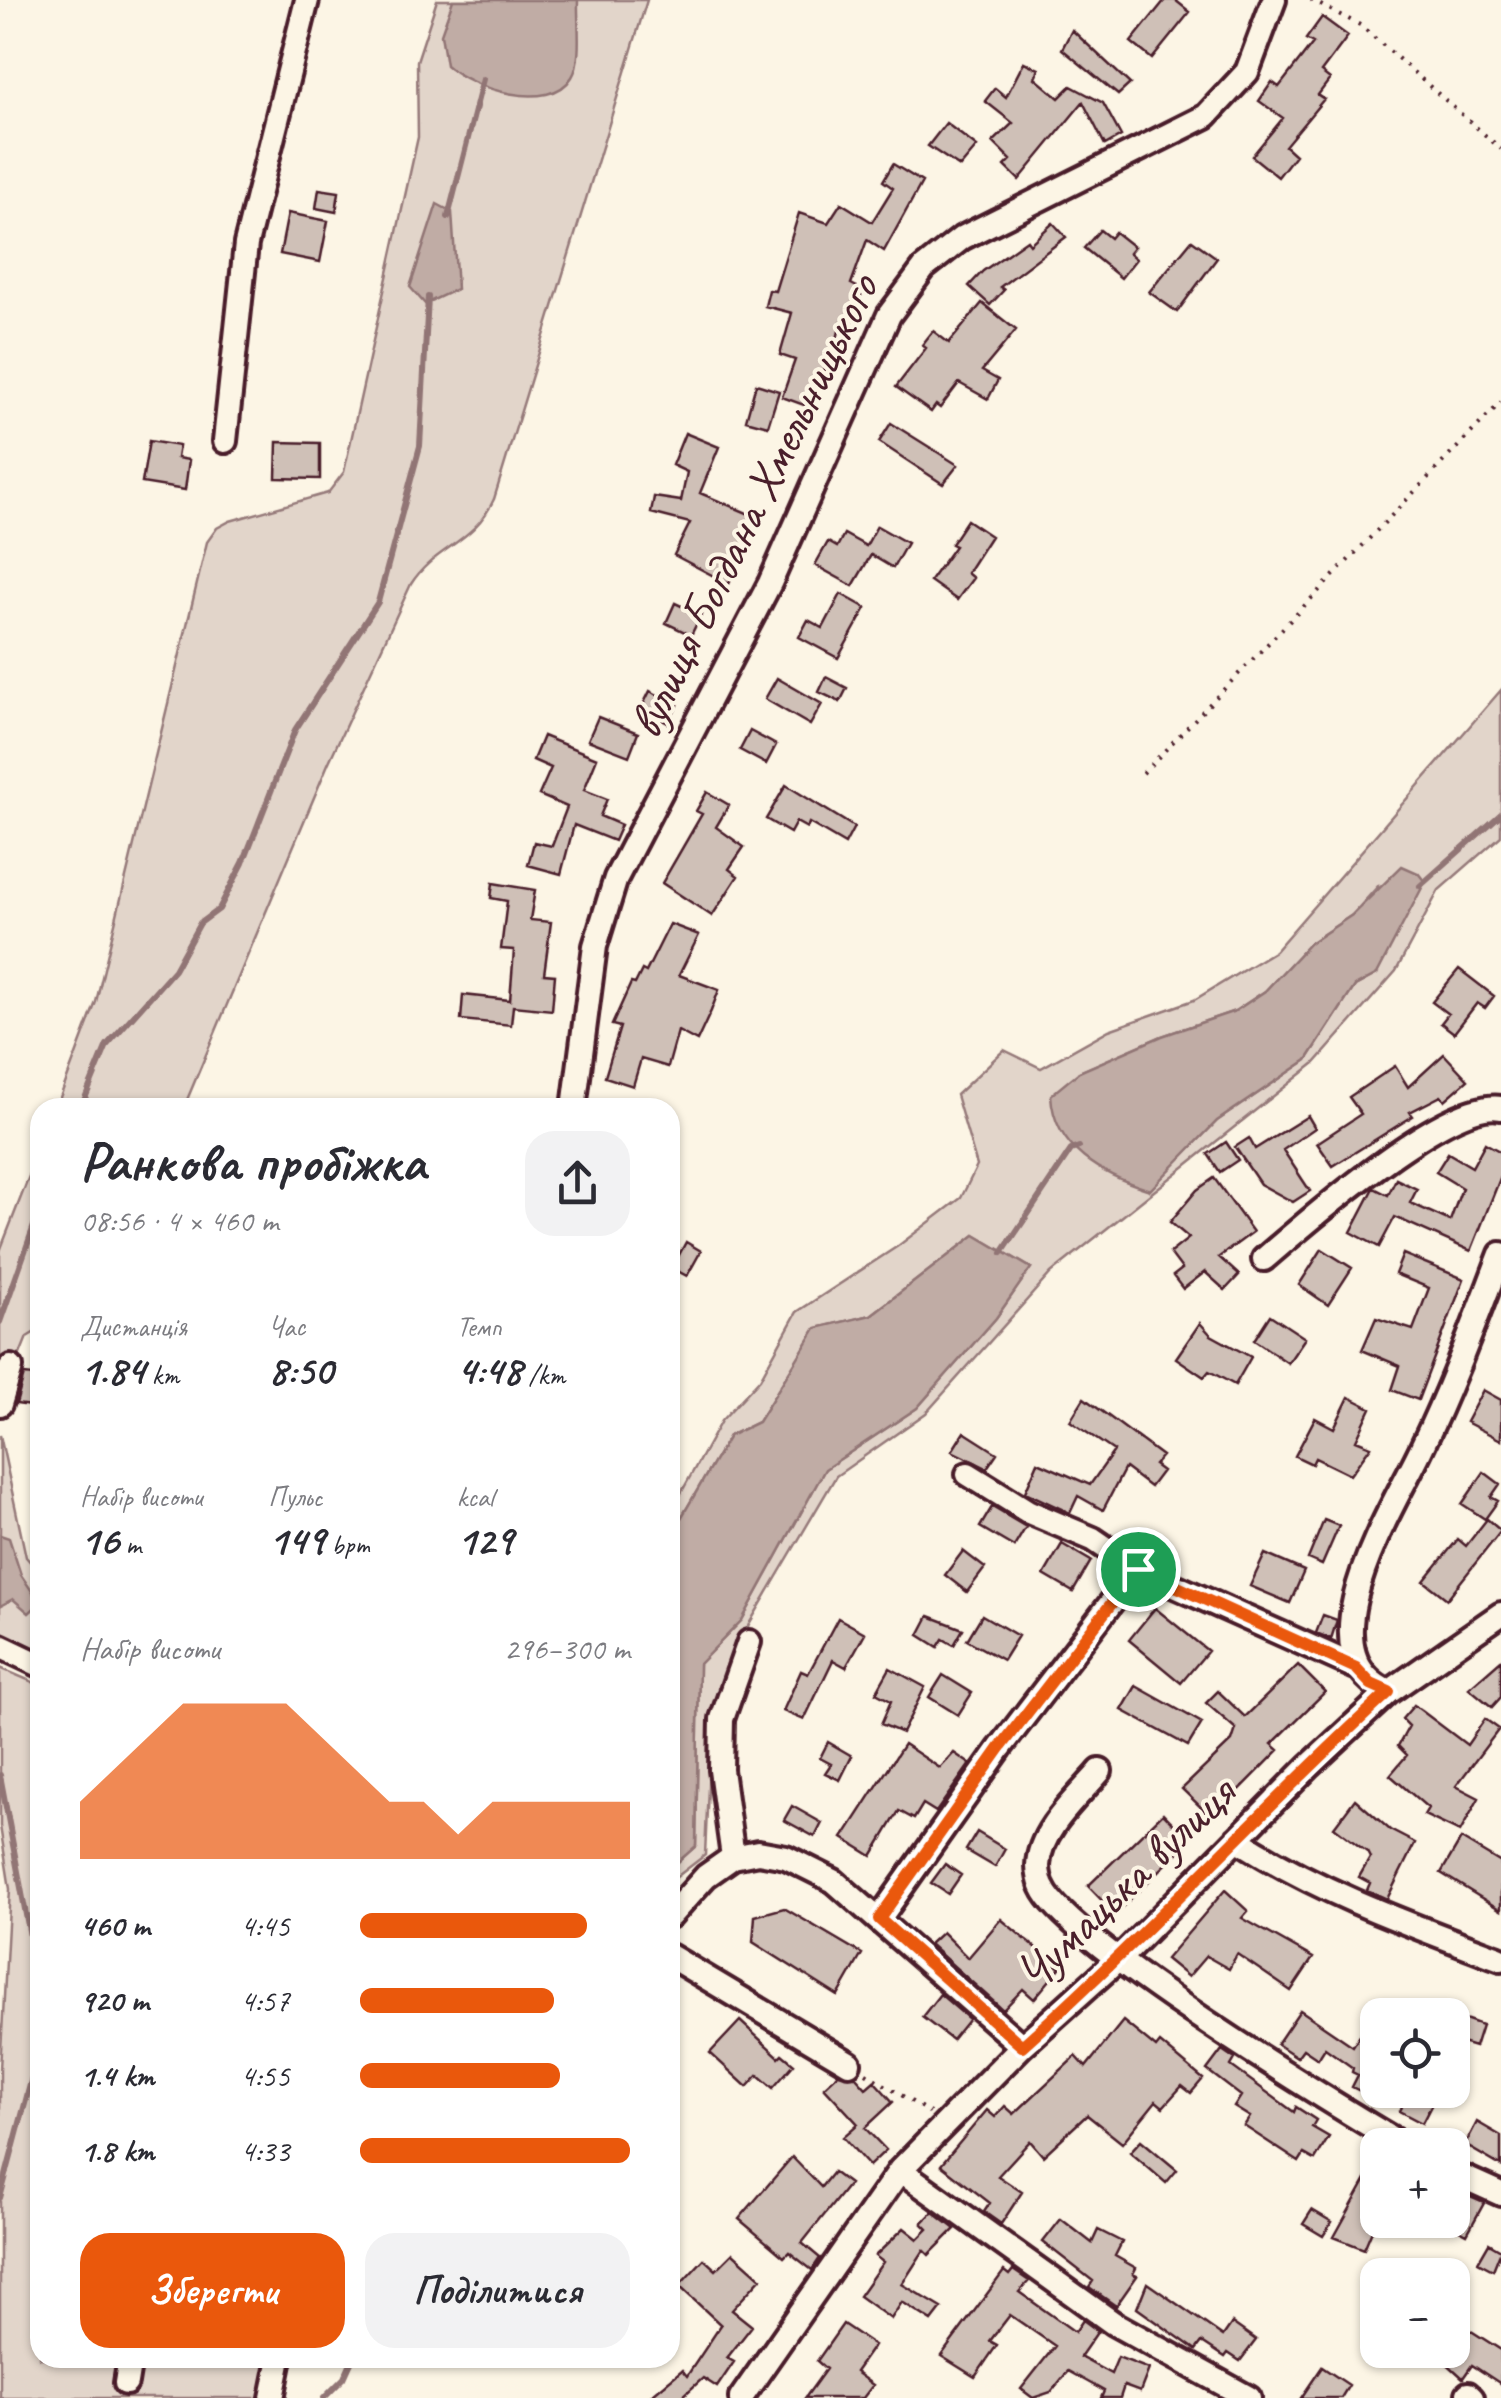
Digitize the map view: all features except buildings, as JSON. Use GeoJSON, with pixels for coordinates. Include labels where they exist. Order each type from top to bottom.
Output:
{"type":"FeatureCollection","features":[{"type":"Feature","properties":{"kind":"street"},"geometry":{"type":"LineString","coordinates":[[225,441],[246,244],[307,0]]}},
{"type":"Feature","properties":{"kind":"street","name":"вулиця Богдана Хмельницького"},"geometry":{"type":"LineString","coordinates":[[575,1098],[596,946],[616,878],[770,582],[889,315],[924,268],[962,238],[1206,116],[1247,72],[1274,0]]}},
{"type":"Feature","properties":{"kind":"street"},"geometry":{"type":"LineString","coordinates":[[1264,1259],[1345,1190],[1421,1138],[1466,1114],[1501,1108]]}},
{"type":"Feature","properties":{"kind":"street"},"geometry":{"type":"LineString","coordinates":[[1356,1668],[1352,1648],[1358,1584],[1437,1414],[1501,1254]]}},
{"type":"Feature","properties":{"kind":"street"},"geometry":{"type":"LineString","coordinates":[[0,1404],[12,1368]]}},
{"type":"Feature","properties":{"kind":"street"},"geometry":{"type":"LineString","coordinates":[[968,1474],[1029,1512],[1093,1538],[1138,1569],[1356,1668],[1371,1684],[1389,1692]]}},
{"type":"Feature","properties":{"kind":"street"},"geometry":{"type":"LineString","coordinates":[[879,1919],[1000,1748],[1138,1569]]}},
{"type":"Feature","properties":{"kind":"street","name":"Чумацька вулиця"},"geometry":{"type":"LineString","coordinates":[[741,2398],[900,2170],[1022,2046],[1120,1959],[1237,1838],[1389,1692],[1501,1614]]}},
{"type":"Feature","properties":{"kind":"street"},"geometry":{"type":"LineString","coordinates":[[733,1857],[721,1770],[722,1719],[749,1642]]}},
{"type":"Feature","properties":{"kind":"street"},"geometry":{"type":"LineString","coordinates":[[0,1646],[30,1660]]}},
{"type":"Feature","properties":{"kind":"street"},"geometry":{"type":"LineString","coordinates":[[1100,1772],[1044,1844],[1038,1866],[1043,1890],[1064,1914],[1120,1959],[1326,2101],[1373,2128]]}},
{"type":"Feature","properties":{"kind":"street"},"geometry":{"type":"LineString","coordinates":[[1237,1838],[1270,1860],[1372,1910],[1501,1959]]}},
{"type":"Feature","properties":{"kind":"street"},"geometry":{"type":"LineString","coordinates":[[680,1905],[706,1876],[733,1857],[758,1852],[812,1867],[879,1919],[1022,2046]]}},
{"type":"Feature","properties":{"kind":"street"},"geometry":{"type":"LineString","coordinates":[[680,1962],[849,2062]]}},
{"type":"Feature","properties":{"kind":"street"},"geometry":{"type":"LineString","coordinates":[[900,2170],[1113,2323],[1248,2398]]}},
{"type":"Feature","properties":{"kind":"street"},"geometry":{"type":"LineString","coordinates":[[1470,2180],[1501,2194]]}},
{"type":"Feature","properties":{"kind":"street"},"geometry":{"type":"LineString","coordinates":[[126,2384],[128,2368]]}},
{"type":"Feature","properties":{"kind":"street"},"geometry":{"type":"LineString","coordinates":[[272,2398],[278,2368]]}},
{"type":"Feature","properties":{"kind":"path"},"geometry":{"type":"LineString","coordinates":[[1312,0],[1360,25],[1501,148]]}},
{"type":"Feature","properties":{"kind":"path"},"geometry":{"type":"LineString","coordinates":[[1143,773],[1501,402]]}},
{"type":"Feature","properties":{"kind":"path"},"geometry":{"type":"LineString","coordinates":[[849,2062],[946,2123]]}},
{"type":"Feature","properties":{"kind":"shaded area"},"geometry":{"type":"Polygon","coordinates":[[[437,0],[647,0],[494,499],[476,526],[431,561],[411,584],[328,764],[188,1098],[60,1098],[96,1002],[207,542],[217,528],[230,521],[328,493],[344,472],[418,137],[417,61],[437,0]]]}},
{"type":"Feature","properties":{"kind":"shaded area"},"geometry":{"type":"Polygon","coordinates":[[[453,0],[578,0],[578,51],[572,77],[561,88],[529,96],[491,89],[458,74],[446,65],[441,34],[453,0]]]}},
{"type":"Feature","properties":{"kind":"shaded area"},"geometry":{"type":"Polygon","coordinates":[[[437,204],[452,212],[457,289],[425,304],[410,287],[437,204]]]}},
{"type":"Feature","properties":{"kind":"shaded area"},"geometry":{"type":"Polygon","coordinates":[[[1501,690],[1501,836],[1439,890],[1396,971],[1315,1063],[1051,1273],[926,1413],[836,1476],[749,1624],[711,1717],[705,1855],[680,1874],[680,1860],[696,1846],[699,1664],[742,1620],[825,1469],[917,1408],[996,1318],[1031,1268],[975,1235],[871,1315],[817,1328],[758,1422],[729,1436],[680,1520],[680,1495],[721,1421],[760,1379],[797,1312],[898,1246],[961,1198],[977,1166],[956,1095],[1004,1050],[1041,1068],[1109,1030],[1194,1000],[1275,951],[1501,690]],[[1378,886],[1352,915],[1310,943],[1265,991],[1235,1011],[1162,1036],[1079,1072],[1149,1190],[1217,1121],[1307,1060],[1355,986],[1377,974],[1378,886]]]}},
{"type":"Feature","properties":{"kind":"shaded area"},"geometry":{"type":"Polygon","coordinates":[[[1402,866],[1418,873],[1425,882],[1377,974],[1355,986],[1307,1060],[1217,1121],[1150,1190],[1098,1168],[1071,1145],[1054,1114],[1051,1095],[1079,1072],[1162,1036],[1235,1011],[1265,991],[1310,943],[1352,915],[1402,866]]]}},
{"type":"Feature","properties":{"kind":"shaded area"},"geometry":{"type":"Polygon","coordinates":[[[30,1174],[30,1335],[0,1404],[0,1251],[30,1174]]]}},
{"type":"Feature","properties":{"kind":"shaded area"},"geometry":{"type":"Polygon","coordinates":[[[975,1235],[1031,1268],[996,1318],[917,1408],[825,1469],[742,1620],[699,1664],[696,1846],[680,1860],[680,1520],[729,1436],[758,1422],[816,1328],[871,1315],[975,1235]]]}},
{"type":"Feature","properties":{"kind":"shaded area"},"geometry":{"type":"Polygon","coordinates":[[[0,1435],[30,1562],[30,1660],[0,1646],[0,1435]]]}},
{"type":"Feature","properties":{"kind":"shaded area"},"geometry":{"type":"Polygon","coordinates":[[[0,1535],[9,1538],[21,1575],[30,1588],[30,1612],[13,1599],[0,1606],[0,1535]]]}},
{"type":"Feature","properties":{"kind":"shaded area"},"geometry":{"type":"Polygon","coordinates":[[[0,1668],[30,1681],[30,2368],[271,2368],[266,2398],[0,2398],[0,2069],[10,1889],[0,1826],[0,1668]]]}},
{"type":"Feature","properties":{"kind":"waterway"},"geometry":{"type":"LineString","coordinates":[[448,217],[483,79]]}},
{"type":"Feature","properties":{"kind":"waterway"},"geometry":{"type":"LineString","coordinates":[[85,1098],[107,1045],[174,970],[200,923],[219,909],[243,863],[295,730],[378,602],[420,446],[428,297]]}},
{"type":"Feature","properties":{"kind":"waterway"},"geometry":{"type":"LineString","coordinates":[[1420,886],[1501,814]]}},
{"type":"Feature","properties":{"kind":"waterway"},"geometry":{"type":"LineString","coordinates":[[1002,1253],[1071,1150],[1079,1147]]}},
{"type":"Feature","properties":{"kind":"waterway"},"geometry":{"type":"LineString","coordinates":[[0,1322],[30,1237]]}},
{"type":"Feature","properties":{"kind":"waterway"},"geometry":{"type":"LineString","coordinates":[[0,1775],[30,1936]]}},
{"type":"Feature","properties":{"kind":"waterway"},"geometry":{"type":"LineString","coordinates":[[0,2198],[30,2085]]}},
{"type":"Feature","properties":{"kind":"waterway"},"geometry":{"type":"LineString","coordinates":[[324,2398],[348,2368]]}},
{"type":"Feature","properties":{"kind":"route"},"geometry":{"type":"LineString","coordinates":[[1138,1569],[1356,1668],[1371,1684],[1389,1692],[1309,1766],[1120,1959],[1022,2046],[879,1919],[1000,1748],[1138,1569]]}}]}
